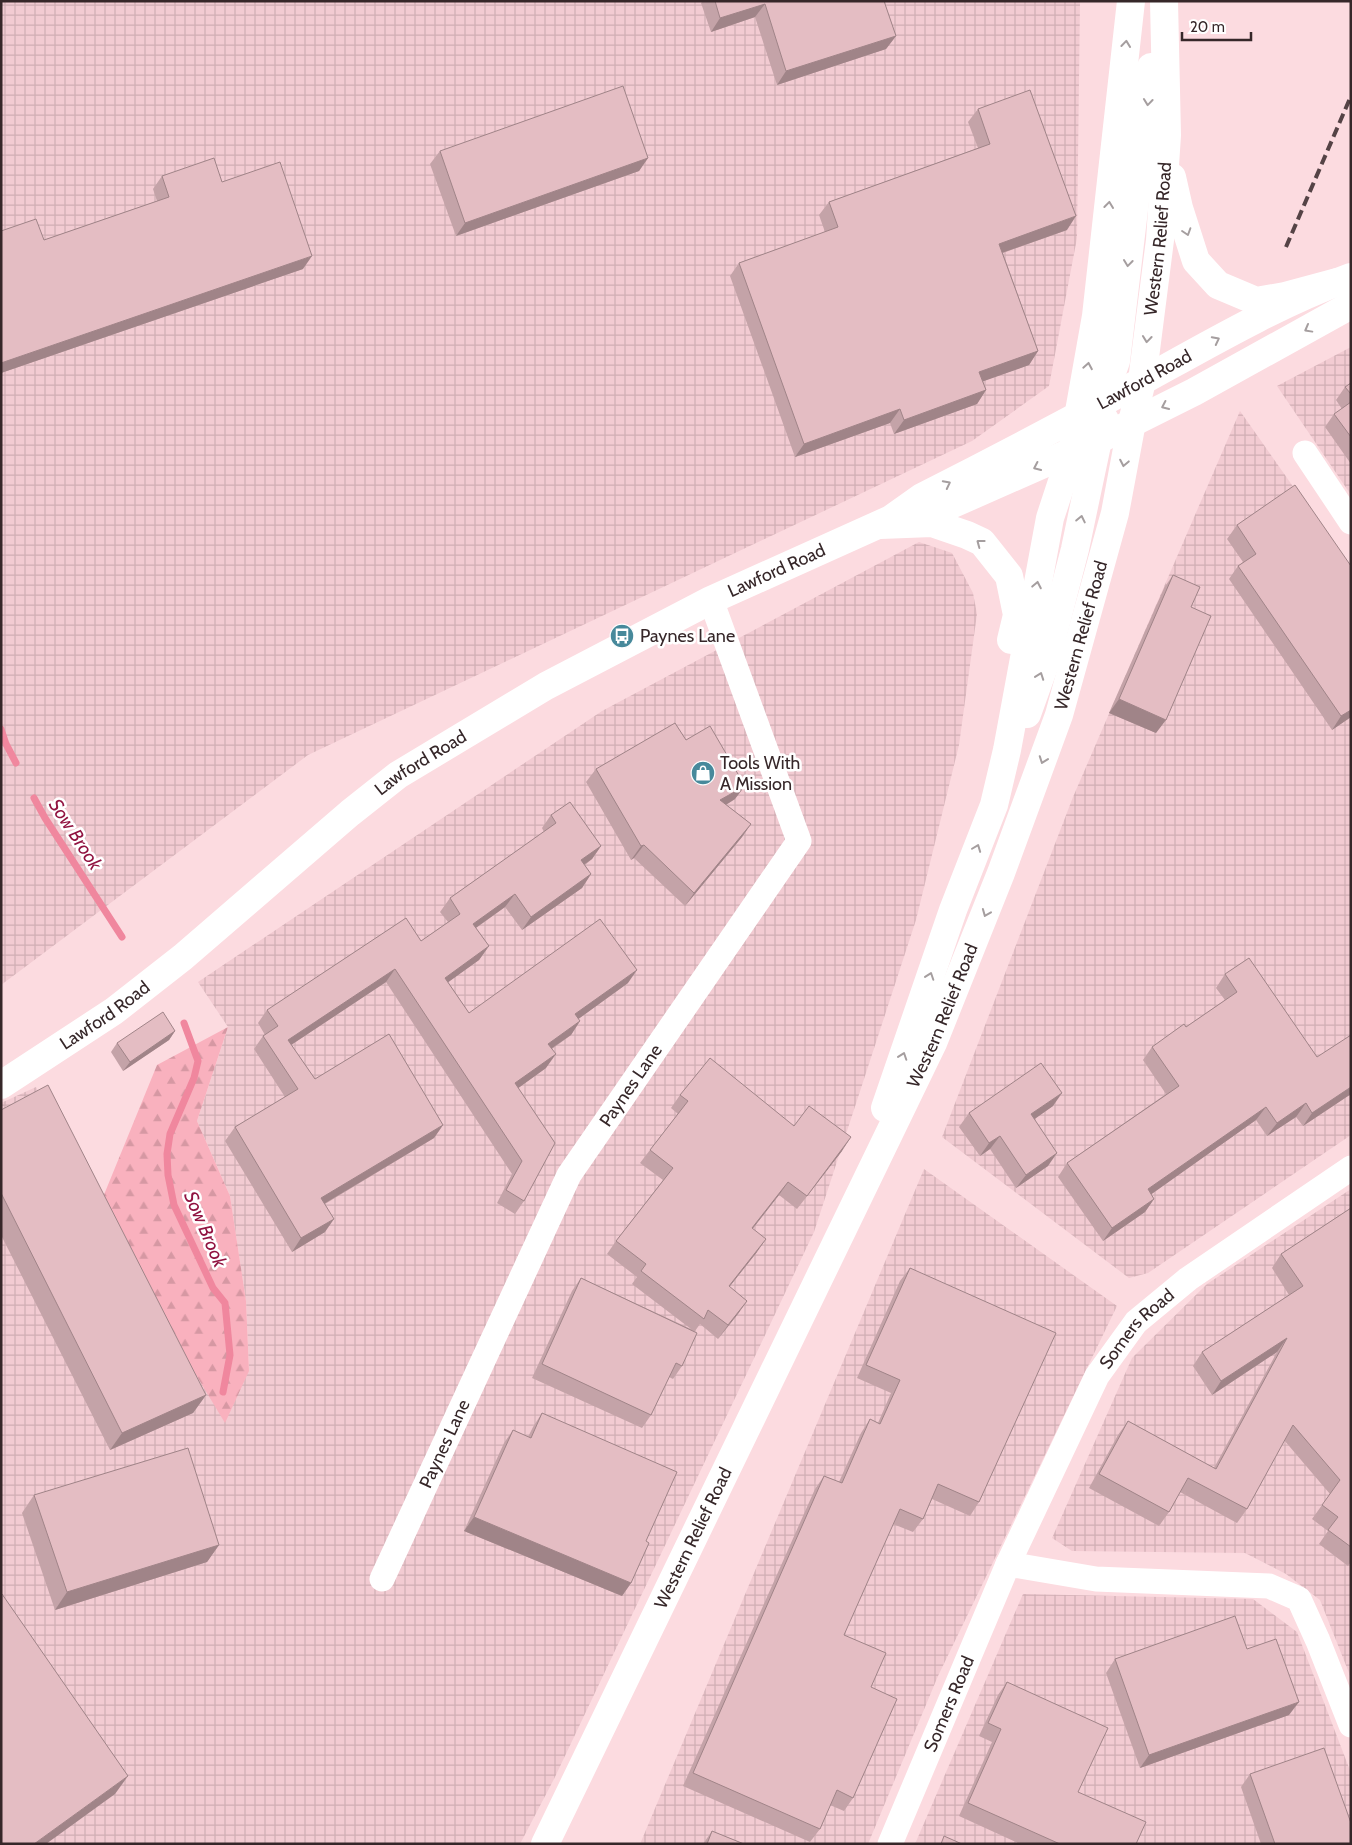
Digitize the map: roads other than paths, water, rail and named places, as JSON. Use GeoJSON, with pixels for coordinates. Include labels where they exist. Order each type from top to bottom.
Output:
{"type":"FeatureCollection","features":[{"type":"Feature","properties":{"kind":"main road","name":"Western Relief Road"},"geometry":{"type":"LineString","coordinates":[[842,1232],[953,910],[994,804],[1007,750],[1050,518],[1100,404],[1096,316],[1131,1]]}},
{"type":"Feature","properties":{"kind":"main road"},"geometry":{"type":"LineString","coordinates":[[1083,446],[1102,424],[1100,404],[1116,361],[1143,148],[1158,1]]}},
{"type":"Feature","properties":{"kind":"main road","name":"Western Relief Road"},"geometry":{"type":"LineString","coordinates":[[545,1844],[933,1043],[1002,873],[1059,715],[1115,513],[1132,422],[1142,381],[1160,240],[1167,136],[1164,1]]}},
{"type":"Feature","properties":{"kind":"main road"},"geometry":{"type":"LineString","coordinates":[[1166,151],[1179,208],[1196,261],[1218,285],[1256,302],[1346,288]]}},
{"type":"Feature","properties":{"kind":"main road","name":"Lawford Road"},"geometry":{"type":"LineString","coordinates":[[886,522],[937,512],[1083,446],[1194,392],[1346,288]]}},
{"type":"Feature","properties":{"kind":"main road","name":"Lawford Road"},"geometry":{"type":"LineString","coordinates":[[1,1085],[122,1005],[190,951],[350,813],[398,776],[546,686],[711,600],[886,522],[922,497],[1269,313],[1346,288]]}},
{"type":"Feature","properties":{"kind":"main road"},"geometry":{"type":"LineString","coordinates":[[886,522],[932,522],[967,535],[982,542],[1009,576],[1017,614],[992,726],[994,804]]}},
{"type":"Feature","properties":{"kind":"street"},"geometry":{"type":"LineString","coordinates":[[1305,453],[1351,522]]}},
{"type":"Feature","properties":{"kind":"street","name":"Paynes Lane"},"geometry":{"type":"LineString","coordinates":[[382,1579],[569,1175],[799,841],[711,600]]}},
{"type":"Feature","properties":{"kind":"street","name":"Somers Road"},"geometry":{"type":"LineString","coordinates":[[890,1844],[1008,1564],[1097,1376],[1136,1322],[1188,1279],[1351,1168]]}},
{"type":"Feature","properties":{"kind":"street"},"geometry":{"type":"LineString","coordinates":[[1008,1564],[1096,1580],[1269,1586],[1299,1599],[1318,1641],[1351,1725]]}},
{"type":"Feature","properties":{"kind":"waterway","name":"Sow Brook"},"geometry":{"type":"LineString","coordinates":[[1,729],[16,763]]}},
{"type":"Feature","properties":{"kind":"waterway","name":"Sow Brook"},"geometry":{"type":"LineString","coordinates":[[34,798],[122,937]]}},
{"type":"Feature","properties":{"kind":"waterway","name":"Sow Brook"},"geometry":{"type":"LineString","coordinates":[[184,1023],[198,1061],[194,1078],[170,1134],[167,1154],[168,1175],[174,1205],[213,1288],[225,1303],[230,1355],[223,1392]]}},
{"type":"Feature","properties":{"kind":"railway"},"geometry":{"type":"LineString","coordinates":[[1286,247],[1351,96]]}},
{"type":"Feature","properties":{"kind":"place","name":"Paynes Lane"},"geometry":{"type":"Point","coordinates":[622,636]}},
{"type":"Feature","properties":{"kind":"place","name":"Tools With A Mission"},"geometry":{"type":"Point","coordinates":[703,773]}}]}
